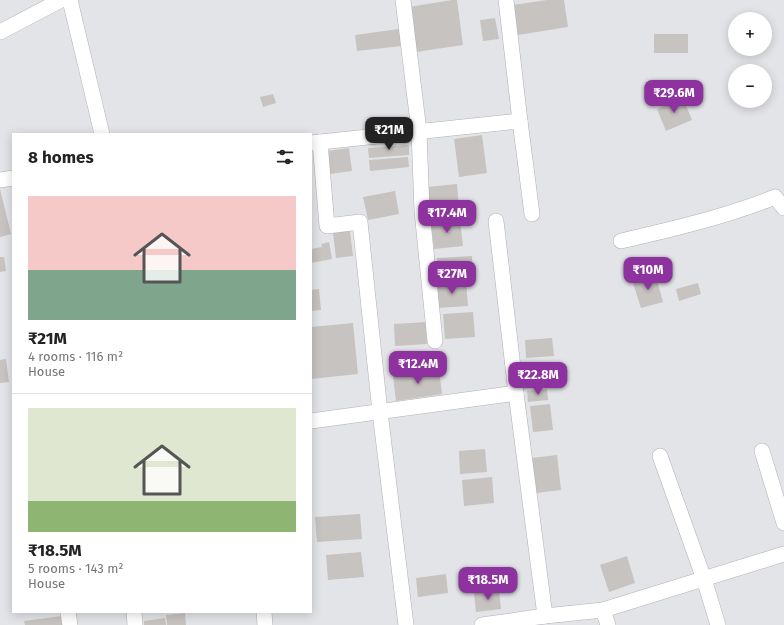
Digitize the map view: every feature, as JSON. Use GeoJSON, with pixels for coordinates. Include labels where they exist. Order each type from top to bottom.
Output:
{"type":"FeatureCollection","features":[{"type":"Feature","properties":{"kind":"street"},"geometry":{"type":"LineString","coordinates":[[0,32],[61,0]]}},
{"type":"Feature","properties":{"kind":"street"},"geometry":{"type":"LineString","coordinates":[[70,0],[102,133]]}},
{"type":"Feature","properties":{"kind":"street"},"geometry":{"type":"LineString","coordinates":[[403,0],[419,131],[422,211],[435,341]]}},
{"type":"Feature","properties":{"kind":"street"},"geometry":{"type":"LineString","coordinates":[[506,0],[532,214]]}},
{"type":"Feature","properties":{"kind":"street"},"geometry":{"type":"LineString","coordinates":[[406,625],[380,412],[360,222],[327,226],[315,143],[520,121]]}},
{"type":"Feature","properties":{"kind":"street"},"geometry":{"type":"LineString","coordinates":[[0,180],[12,178]]}},
{"type":"Feature","properties":{"kind":"street"},"geometry":{"type":"LineString","coordinates":[[621,241],[707,220],[751,207],[775,197],[784,208]]}},
{"type":"Feature","properties":{"kind":"street"},"geometry":{"type":"LineString","coordinates":[[496,221],[516,392],[546,616]]}},
{"type":"Feature","properties":{"kind":"street"},"geometry":{"type":"LineString","coordinates":[[312,421],[516,392]]}},
{"type":"Feature","properties":{"kind":"street"},"geometry":{"type":"LineString","coordinates":[[762,451],[784,523]]}},
{"type":"Feature","properties":{"kind":"street"},"geometry":{"type":"LineString","coordinates":[[660,456],[704,579],[718,625]]}},
{"type":"Feature","properties":{"kind":"street"},"geometry":{"type":"LineString","coordinates":[[482,625],[603,610],[784,554]]}},
{"type":"Feature","properties":{"kind":"street"},"geometry":{"type":"LineString","coordinates":[[603,610],[608,625]]}},
{"type":"Feature","properties":{"kind":"street"},"geometry":{"type":"LineString","coordinates":[[68,613],[70,625]]}},
{"type":"Feature","properties":{"kind":"street"},"geometry":{"type":"LineString","coordinates":[[134,613],[135,625]]}},
{"type":"Feature","properties":{"kind":"street"},"geometry":{"type":"LineString","coordinates":[[264,613],[265,625]]}},
{"type":"Feature","properties":{"kind":"building"},"geometry":{"type":"Polygon","coordinates":[[[457,0],[463,45],[416,52],[409,7],[457,0]]]}},
{"type":"Feature","properties":{"kind":"building"},"geometry":{"type":"Polygon","coordinates":[[[547,0],[564,0],[568,27],[518,35],[513,5],[547,0]]]}},
{"type":"Feature","properties":{"kind":"building"},"geometry":{"type":"Polygon","coordinates":[[[495,18],[499,39],[483,41],[480,20],[495,18]]]}},
{"type":"Feature","properties":{"kind":"building"},"geometry":{"type":"Polygon","coordinates":[[[399,29],[401,46],[357,51],[355,35],[399,29]]]}},
{"type":"Feature","properties":{"kind":"building"},"geometry":{"type":"Polygon","coordinates":[[[654,34],[688,34],[688,53],[654,53],[654,34]]]}},
{"type":"Feature","properties":{"kind":"building"},"geometry":{"type":"Polygon","coordinates":[[[273,94],[276,103],[263,107],[260,97],[273,94]]]}},
{"type":"Feature","properties":{"kind":"building"},"geometry":{"type":"Polygon","coordinates":[[[683,98],[692,120],[666,131],[657,109],[683,98]]]}},
{"type":"Feature","properties":{"kind":"building"},"geometry":{"type":"Polygon","coordinates":[[[482,135],[487,173],[459,177],[454,139],[482,135]]]}},
{"type":"Feature","properties":{"kind":"building"},"geometry":{"type":"Polygon","coordinates":[[[409,145],[409,155],[369,158],[368,148],[409,145]]]}},
{"type":"Feature","properties":{"kind":"building"},"geometry":{"type":"Polygon","coordinates":[[[349,148],[352,171],[330,174],[327,151],[349,148]]]}},
{"type":"Feature","properties":{"kind":"building"},"geometry":{"type":"Polygon","coordinates":[[[408,157],[409,167],[370,171],[369,160],[408,157]]]}},
{"type":"Feature","properties":{"kind":"building"},"geometry":{"type":"Polygon","coordinates":[[[457,184],[459,209],[429,211],[427,187],[457,184]]]}},
{"type":"Feature","properties":{"kind":"building"},"geometry":{"type":"Polygon","coordinates":[[[0,189],[11,234],[0,237],[0,189]]]}},
{"type":"Feature","properties":{"kind":"building"},"geometry":{"type":"Polygon","coordinates":[[[395,191],[399,214],[368,220],[363,197],[395,191]]]}},
{"type":"Feature","properties":{"kind":"building"},"geometry":{"type":"Polygon","coordinates":[[[460,220],[463,246],[434,249],[431,223],[460,220]]]}},
{"type":"Feature","properties":{"kind":"building"},"geometry":{"type":"Polygon","coordinates":[[[350,231],[353,256],[336,258],[333,233],[350,231]]]}},
{"type":"Feature","properties":{"kind":"building"},"geometry":{"type":"Polygon","coordinates":[[[329,242],[332,259],[312,263],[312,249],[322,247],[321,244],[329,242]]]}},
{"type":"Feature","properties":{"kind":"building"},"geometry":{"type":"Polygon","coordinates":[[[472,256],[473,279],[438,280],[437,258],[472,256]]]}},
{"type":"Feature","properties":{"kind":"building"},"geometry":{"type":"Polygon","coordinates":[[[0,257],[4,257],[6,271],[0,272],[0,257]]]}},
{"type":"Feature","properties":{"kind":"building"},"geometry":{"type":"Polygon","coordinates":[[[655,273],[663,302],[641,308],[632,280],[655,273]]]}},
{"type":"Feature","properties":{"kind":"building"},"geometry":{"type":"Polygon","coordinates":[[[466,282],[468,306],[437,308],[436,285],[466,282]]]}},
{"type":"Feature","properties":{"kind":"building"},"geometry":{"type":"Polygon","coordinates":[[[698,283],[701,294],[679,301],[676,289],[698,283]]]}},
{"type":"Feature","properties":{"kind":"building"},"geometry":{"type":"Polygon","coordinates":[[[319,289],[321,310],[312,311],[312,290],[319,289]]]}},
{"type":"Feature","properties":{"kind":"building"},"geometry":{"type":"Polygon","coordinates":[[[473,312],[475,337],[445,339],[443,314],[473,312]]]}},
{"type":"Feature","properties":{"kind":"building"},"geometry":{"type":"Polygon","coordinates":[[[426,322],[427,344],[395,346],[394,324],[426,322]]]}},
{"type":"Feature","properties":{"kind":"building"},"geometry":{"type":"Polygon","coordinates":[[[353,323],[358,374],[312,379],[312,327],[353,323]]]}},
{"type":"Feature","properties":{"kind":"building"},"geometry":{"type":"Polygon","coordinates":[[[552,338],[554,356],[526,358],[525,340],[552,338]]]}},
{"type":"Feature","properties":{"kind":"building"},"geometry":{"type":"Polygon","coordinates":[[[6,359],[9,382],[0,383],[0,360],[6,359]]]}},
{"type":"Feature","properties":{"kind":"building"},"geometry":{"type":"Polygon","coordinates":[[[439,369],[442,394],[396,401],[393,376],[439,369]]]}},
{"type":"Feature","properties":{"kind":"building"},"geometry":{"type":"Polygon","coordinates":[[[547,389],[548,400],[528,402],[527,391],[547,389]]]}},
{"type":"Feature","properties":{"kind":"building"},"geometry":{"type":"Polygon","coordinates":[[[550,404],[553,430],[533,432],[530,406],[550,404]]]}},
{"type":"Feature","properties":{"kind":"building"},"geometry":{"type":"Polygon","coordinates":[[[485,449],[487,472],[460,474],[459,451],[485,449]]]}},
{"type":"Feature","properties":{"kind":"building"},"geometry":{"type":"Polygon","coordinates":[[[557,455],[561,490],[536,493],[532,458],[557,455]]]}},
{"type":"Feature","properties":{"kind":"building"},"geometry":{"type":"Polygon","coordinates":[[[492,477],[494,503],[464,506],[462,480],[492,477]]]}},
{"type":"Feature","properties":{"kind":"building"},"geometry":{"type":"Polygon","coordinates":[[[360,514],[362,539],[317,542],[315,517],[360,514]]]}},
{"type":"Feature","properties":{"kind":"building"},"geometry":{"type":"Polygon","coordinates":[[[361,552],[364,577],[328,580],[326,555],[361,552]]]}},
{"type":"Feature","properties":{"kind":"building"},"geometry":{"type":"Polygon","coordinates":[[[627,556],[635,583],[609,592],[600,565],[627,556]]]}},
{"type":"Feature","properties":{"kind":"building"},"geometry":{"type":"Polygon","coordinates":[[[446,574],[448,593],[418,597],[416,578],[446,574]]]}},
{"type":"Feature","properties":{"kind":"building"},"geometry":{"type":"Polygon","coordinates":[[[499,590],[501,609],[476,612],[474,593],[499,590]]]}},
{"type":"Feature","properties":{"kind":"building"},"geometry":{"type":"Polygon","coordinates":[[[185,613],[186,625],[167,625],[166,615],[185,613]]]}},
{"type":"Feature","properties":{"kind":"building"},"geometry":{"type":"Polygon","coordinates":[[[62,616],[63,625],[25,625],[24,621],[62,616]]]}},
{"type":"Feature","properties":{"kind":"building"},"geometry":{"type":"Polygon","coordinates":[[[165,618],[166,625],[144,625],[144,621],[165,618]]]}}]}
